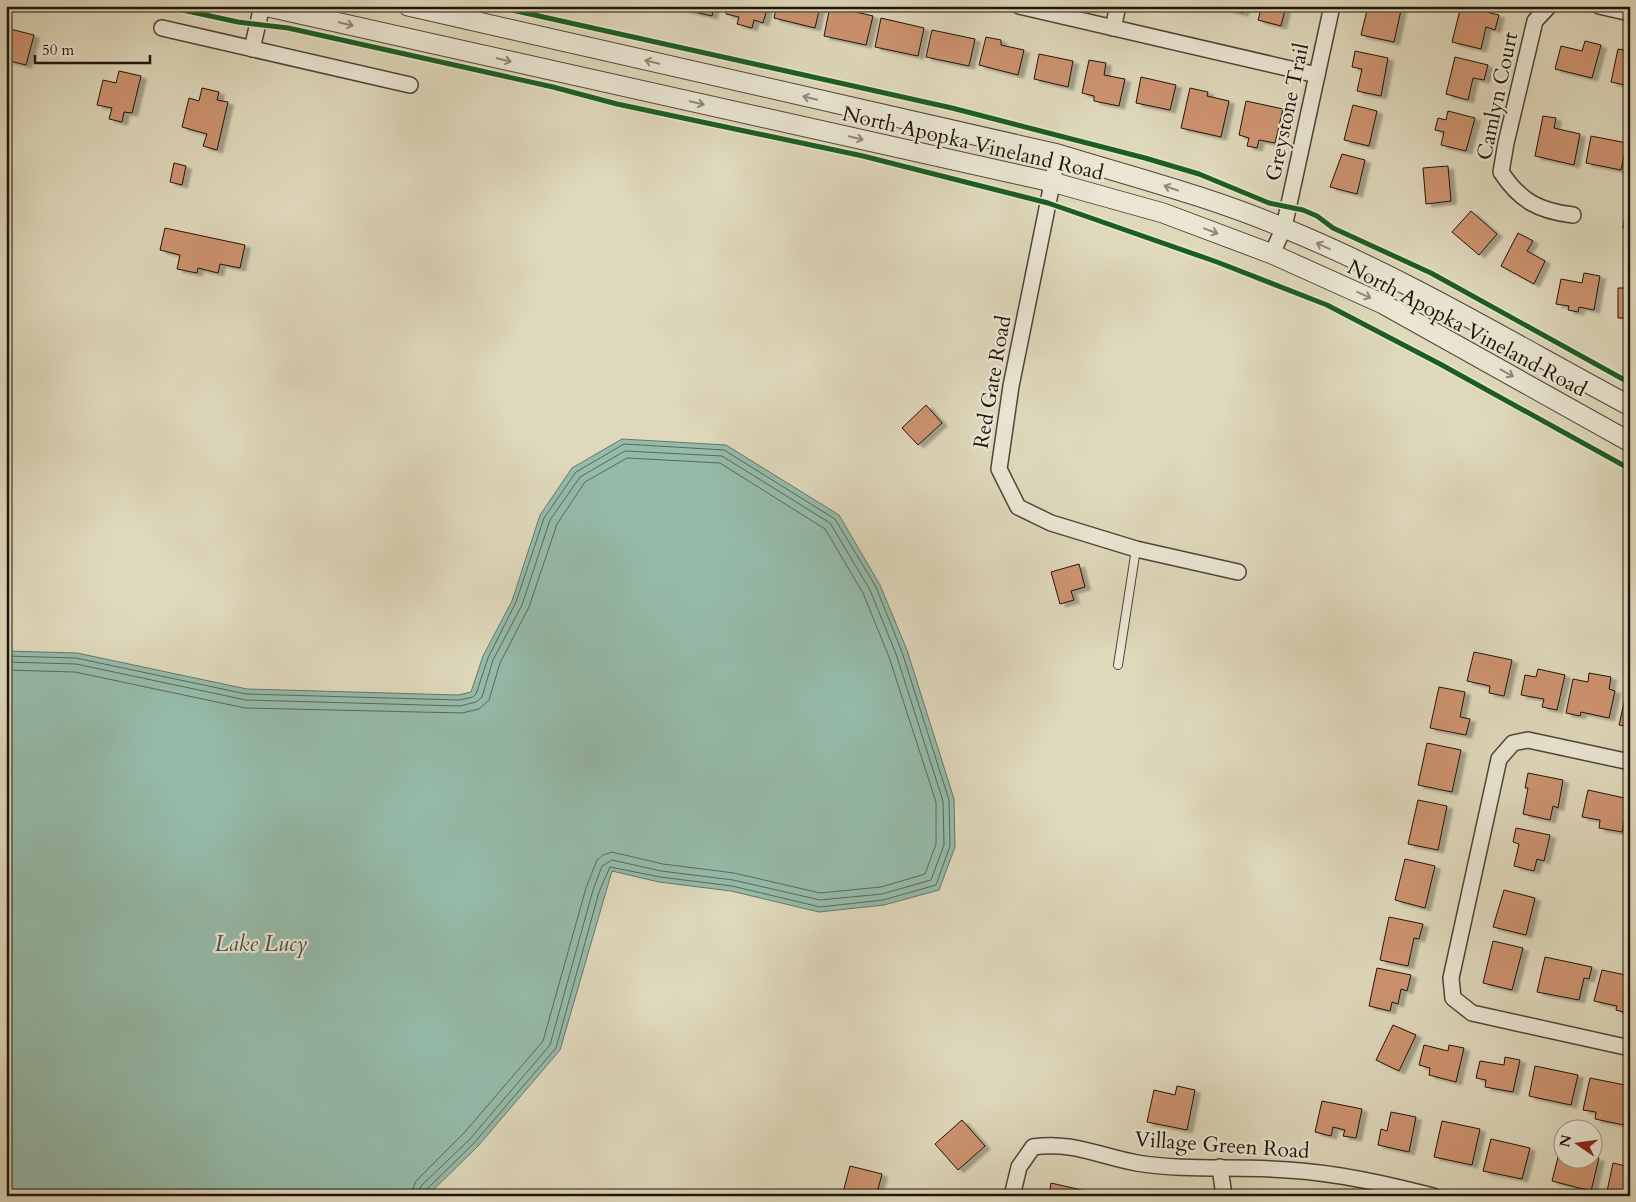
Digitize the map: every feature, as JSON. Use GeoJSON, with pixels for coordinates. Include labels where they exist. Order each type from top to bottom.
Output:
{"type":"FeatureCollection","features":[{"type":"Feature","properties":{"kind":"street"},"geometry":{"type":"LineString","coordinates":[[252,49],[263,6]]}},
{"type":"Feature","properties":{"kind":"street","name":"North Apopka Vineland Road"},"geometry":{"type":"LineString","coordinates":[[263,6],[1052,182],[1163,213],[1272,254],[1382,304],[1630,442]]}},
{"type":"Feature","properties":{"kind":"street","name":"North Apopka Vineland Road"},"geometry":{"type":"LineString","coordinates":[[408,6],[1058,154],[1164,186],[1284,228],[1406,285],[1630,406]]}},
{"type":"Feature","properties":{"kind":"street"},"geometry":{"type":"LineString","coordinates":[[1019,6],[1317,75]]}},
{"type":"Feature","properties":{"kind":"street"},"geometry":{"type":"LineString","coordinates":[[1113,28],[1118,6]]}},
{"type":"Feature","properties":{"kind":"street","name":"Greystone Trail"},"geometry":{"type":"LineString","coordinates":[[1272,254],[1284,228],[1332,6]]}},
{"type":"Feature","properties":{"kind":"street","name":"Camlyn Court"},"geometry":{"type":"LineString","coordinates":[[1549,6],[1535,21],[1501,172],[1513,190],[1546,212],[1573,215]]}},
{"type":"Feature","properties":{"kind":"street"},"geometry":{"type":"LineString","coordinates":[[1599,6],[1630,13]]}},
{"type":"Feature","properties":{"kind":"street"},"geometry":{"type":"LineString","coordinates":[[162,28],[410,85]]}},
{"type":"Feature","properties":{"kind":"street","name":"Red Gate Road"},"geometry":{"type":"LineString","coordinates":[[1058,154],[1010,386],[999,468],[1018,507],[1052,523],[1136,550],[1238,572]]}},
{"type":"Feature","properties":{"kind":"street"},"geometry":{"type":"LineString","coordinates":[[1630,762],[1528,740],[1513,743],[1499,759],[1451,978],[1453,998],[1472,1013],[1630,1048]]}},
{"type":"Feature","properties":{"kind":"street","name":"Village Green Road"},"geometry":{"type":"LineString","coordinates":[[1012,1196],[1019,1167],[1033,1146],[1054,1144],[1078,1147],[1136,1162],[1289,1170],[1357,1178],[1433,1196]]}},
{"type":"Feature","properties":{"kind":"street"},"geometry":{"type":"LineString","coordinates":[[1220,1167],[1224,1196]]}},
{"type":"Feature","properties":{"kind":"lane"},"geometry":{"type":"LineString","coordinates":[[1118,665],[1136,550]]}},
{"type":"Feature","properties":{"kind":"water","name":"Lake Lucy"},"geometry":{"type":"Polygon","coordinates":[[[622,439],[726,445],[839,515],[880,585],[907,650],[954,799],[955,847],[939,890],[884,905],[819,912],[731,891],[659,882],[612,871],[560,1050],[478,1146],[427,1196],[6,1196],[6,651],[77,653],[247,689],[458,695],[471,692],[483,656],[512,601],[540,515],[572,468],[622,439]]]}},
{"type":"Feature","properties":{"kind":"building"},"geometry":{"type":"Polygon","coordinates":[[[669,6],[714,6],[712,16],[669,6]]]}},
{"type":"Feature","properties":{"kind":"building"},"geometry":{"type":"Polygon","coordinates":[[[727,6],[768,6],[763,23],[754,20],[752,28],[737,24],[739,17],[726,14],[727,6]]]}},
{"type":"Feature","properties":{"kind":"building"},"geometry":{"type":"Polygon","coordinates":[[[777,6],[820,6],[815,28],[774,18],[777,6]]]}},
{"type":"Feature","properties":{"kind":"building"},"geometry":{"type":"Polygon","coordinates":[[[830,6],[873,16],[866,45],[824,36],[830,6]]]}},
{"type":"Feature","properties":{"kind":"building"},"geometry":{"type":"Polygon","coordinates":[[[1211,6],[1244,6],[1243,13],[1211,6]]]}},
{"type":"Feature","properties":{"kind":"building"},"geometry":{"type":"Polygon","coordinates":[[[1262,6],[1286,6],[1281,26],[1258,20],[1262,6]]]}},
{"type":"Feature","properties":{"kind":"building"},"geometry":{"type":"Polygon","coordinates":[[[1368,6],[1384,6],[1401,10],[1394,42],[1361,35],[1368,6]]]}},
{"type":"Feature","properties":{"kind":"building"},"geometry":{"type":"Polygon","coordinates":[[[1461,6],[1499,15],[1495,30],[1486,27],[1481,49],[1452,42],[1461,6]]]}},
{"type":"Feature","properties":{"kind":"building"},"geometry":{"type":"Polygon","coordinates":[[[881,18],[924,28],[918,56],[875,47],[881,18]]]}},
{"type":"Feature","properties":{"kind":"building"},"geometry":{"type":"Polygon","coordinates":[[[10,29],[34,35],[26,65],[6,60],[6,36],[8,37],[10,29]]]}},
{"type":"Feature","properties":{"kind":"building"},"geometry":{"type":"Polygon","coordinates":[[[932,30],[975,39],[969,66],[926,57],[932,30]]]}},
{"type":"Feature","properties":{"kind":"building"},"geometry":{"type":"Polygon","coordinates":[[[986,37],[1001,40],[1001,45],[1024,50],[1018,75],[979,65],[986,37]]]}},
{"type":"Feature","properties":{"kind":"building"},"geometry":{"type":"Polygon","coordinates":[[[1585,41],[1601,45],[1592,78],[1555,69],[1561,46],[1582,51],[1585,41]]]}},
{"type":"Feature","properties":{"kind":"building"},"geometry":{"type":"Polygon","coordinates":[[[1618,49],[1630,51],[1630,86],[1611,82],[1618,49]]]}},
{"type":"Feature","properties":{"kind":"building"},"geometry":{"type":"Polygon","coordinates":[[[1355,51],[1388,58],[1381,96],[1357,91],[1362,69],[1352,67],[1355,51]]]}},
{"type":"Feature","properties":{"kind":"building"},"geometry":{"type":"Polygon","coordinates":[[[1039,54],[1073,61],[1068,87],[1034,79],[1039,54]]]}},
{"type":"Feature","properties":{"kind":"building"},"geometry":{"type":"Polygon","coordinates":[[[1455,57],[1488,65],[1484,80],[1473,78],[1468,100],[1446,94],[1455,57]]]}},
{"type":"Feature","properties":{"kind":"building"},"geometry":{"type":"Polygon","coordinates":[[[1089,60],[1106,63],[1104,75],[1125,79],[1119,106],[1094,101],[1094,96],[1082,93],[1089,60]]]}},
{"type":"Feature","properties":{"kind":"building"},"geometry":{"type":"Polygon","coordinates":[[[119,71],[141,76],[132,113],[124,112],[122,122],[109,119],[112,108],[97,105],[103,80],[116,83],[119,71]]]}},
{"type":"Feature","properties":{"kind":"building"},"geometry":{"type":"Polygon","coordinates":[[[1141,77],[1176,85],[1170,110],[1136,103],[1141,77]]]}},
{"type":"Feature","properties":{"kind":"building"},"geometry":{"type":"Polygon","coordinates":[[[202,88],[219,92],[217,100],[228,102],[217,150],[203,146],[207,134],[182,127],[189,98],[199,101],[202,88]]]}},
{"type":"Feature","properties":{"kind":"building"},"geometry":{"type":"Polygon","coordinates":[[[1190,88],[1208,92],[1207,96],[1229,101],[1221,137],[1181,128],[1190,88]]]}},
{"type":"Feature","properties":{"kind":"building"},"geometry":{"type":"Polygon","coordinates":[[[1246,101],[1283,109],[1275,143],[1259,140],[1257,148],[1247,146],[1249,138],[1239,135],[1246,101]]]}},
{"type":"Feature","properties":{"kind":"building"},"geometry":{"type":"Polygon","coordinates":[[[1353,105],[1377,111],[1369,146],[1344,140],[1353,105]]]}},
{"type":"Feature","properties":{"kind":"building"},"geometry":{"type":"Polygon","coordinates":[[[1448,111],[1475,118],[1466,151],[1441,145],[1444,132],[1435,130],[1438,118],[1446,120],[1448,111]]]}},
{"type":"Feature","properties":{"kind":"building"},"geometry":{"type":"Polygon","coordinates":[[[1543,116],[1556,118],[1554,128],[1580,134],[1574,165],[1535,156],[1543,116]]]}},
{"type":"Feature","properties":{"kind":"building"},"geometry":{"type":"Polygon","coordinates":[[[1591,136],[1627,143],[1621,170],[1586,163],[1591,136]]]}},
{"type":"Feature","properties":{"kind":"building"},"geometry":{"type":"Polygon","coordinates":[[[1342,154],[1365,160],[1357,194],[1330,187],[1342,154]]]}},
{"type":"Feature","properties":{"kind":"building"},"geometry":{"type":"Polygon","coordinates":[[[174,163],[186,166],[182,185],[170,182],[174,163]]]}},
{"type":"Feature","properties":{"kind":"building"},"geometry":{"type":"Polygon","coordinates":[[[1448,166],[1451,201],[1426,204],[1423,168],[1448,166]]]}},
{"type":"Feature","properties":{"kind":"building"},"geometry":{"type":"Polygon","coordinates":[[[1471,211],[1497,234],[1479,255],[1452,232],[1471,211]]]}},
{"type":"Feature","properties":{"kind":"building"},"geometry":{"type":"Polygon","coordinates":[[[1625,214],[1630,214],[1630,230],[1623,228],[1625,214]]]}},
{"type":"Feature","properties":{"kind":"building"},"geometry":{"type":"Polygon","coordinates":[[[165,228],[245,245],[240,268],[220,264],[218,273],[198,268],[197,273],[177,269],[180,255],[160,250],[165,228]]]}},
{"type":"Feature","properties":{"kind":"building"},"geometry":{"type":"Polygon","coordinates":[[[1518,233],[1533,241],[1527,251],[1545,261],[1534,284],[1501,266],[1518,233]]]}},
{"type":"Feature","properties":{"kind":"building"},"geometry":{"type":"Polygon","coordinates":[[[1584,273],[1600,276],[1594,310],[1579,307],[1578,312],[1568,310],[1569,306],[1556,304],[1561,279],[1582,283],[1584,273]]]}},
{"type":"Feature","properties":{"kind":"building"},"geometry":{"type":"Polygon","coordinates":[[[1618,288],[1630,288],[1630,327],[1626,327],[1626,318],[1618,318],[1618,288]]]}},
{"type":"Feature","properties":{"kind":"building"},"geometry":{"type":"Polygon","coordinates":[[[926,405],[942,423],[918,445],[902,428],[926,405]]]}},
{"type":"Feature","properties":{"kind":"building"},"geometry":{"type":"Polygon","coordinates":[[[1079,564],[1085,587],[1071,591],[1074,600],[1060,604],[1051,572],[1079,564]]]}},
{"type":"Feature","properties":{"kind":"building"},"geometry":{"type":"Polygon","coordinates":[[[1474,652],[1512,660],[1504,696],[1489,693],[1490,686],[1467,681],[1474,652]]]}},
{"type":"Feature","properties":{"kind":"building"},"geometry":{"type":"Polygon","coordinates":[[[1538,669],[1565,675],[1557,710],[1542,707],[1544,699],[1521,695],[1525,675],[1536,677],[1538,669]]]}},
{"type":"Feature","properties":{"kind":"building"},"geometry":{"type":"Polygon","coordinates":[[[1589,673],[1611,677],[1609,689],[1615,691],[1609,718],[1581,712],[1580,716],[1566,713],[1573,679],[1588,682],[1589,673]]]}},
{"type":"Feature","properties":{"kind":"building"},"geometry":{"type":"Polygon","coordinates":[[[1439,687],[1465,692],[1460,717],[1470,719],[1466,735],[1430,728],[1439,687]]]}},
{"type":"Feature","properties":{"kind":"building"},"geometry":{"type":"Polygon","coordinates":[[[1627,689],[1630,689],[1630,727],[1619,725],[1627,689]]]}},
{"type":"Feature","properties":{"kind":"building"},"geometry":{"type":"Polygon","coordinates":[[[1427,743],[1461,750],[1452,792],[1418,785],[1427,743]]]}},
{"type":"Feature","properties":{"kind":"building"},"geometry":{"type":"Polygon","coordinates":[[[1528,773],[1563,780],[1558,808],[1553,806],[1550,820],[1523,814],[1528,788],[1525,788],[1528,773]]]}},
{"type":"Feature","properties":{"kind":"building"},"geometry":{"type":"Polygon","coordinates":[[[1588,790],[1629,799],[1622,832],[1599,828],[1600,820],[1582,817],[1588,790]]]}},
{"type":"Feature","properties":{"kind":"building"},"geometry":{"type":"Polygon","coordinates":[[[1418,800],[1447,806],[1438,850],[1408,844],[1418,800]]]}},
{"type":"Feature","properties":{"kind":"building"},"geometry":{"type":"Polygon","coordinates":[[[1516,828],[1550,835],[1544,861],[1537,859],[1534,871],[1514,866],[1519,844],[1513,842],[1516,828]]]}},
{"type":"Feature","properties":{"kind":"building"},"geometry":{"type":"Polygon","coordinates":[[[1405,859],[1435,866],[1425,908],[1395,900],[1405,859]]]}},
{"type":"Feature","properties":{"kind":"building"},"geometry":{"type":"Polygon","coordinates":[[[1504,890],[1535,898],[1526,935],[1493,927],[1504,890]]]}},
{"type":"Feature","properties":{"kind":"building"},"geometry":{"type":"Polygon","coordinates":[[[1389,917],[1423,924],[1419,939],[1414,938],[1408,966],[1380,960],[1389,917]]]}},
{"type":"Feature","properties":{"kind":"building"},"geometry":{"type":"Polygon","coordinates":[[[1493,941],[1523,948],[1512,990],[1483,983],[1493,941]]]}},
{"type":"Feature","properties":{"kind":"building"},"geometry":{"type":"Polygon","coordinates":[[[1545,957],[1592,967],[1589,979],[1584,978],[1579,1000],[1537,992],[1545,957]]]}},
{"type":"Feature","properties":{"kind":"building"},"geometry":{"type":"Polygon","coordinates":[[[1377,968],[1411,975],[1407,991],[1401,989],[1398,1004],[1392,1002],[1390,1011],[1369,1006],[1377,968]]]}},
{"type":"Feature","properties":{"kind":"building"},"geometry":{"type":"Polygon","coordinates":[[[1602,970],[1630,976],[1630,1014],[1616,1010],[1617,1006],[1594,1001],[1602,970]]]}},
{"type":"Feature","properties":{"kind":"building"},"geometry":{"type":"Polygon","coordinates":[[[1393,1025],[1416,1035],[1399,1071],[1376,1060],[1393,1025]]]}},
{"type":"Feature","properties":{"kind":"building"},"geometry":{"type":"Polygon","coordinates":[[[1424,1045],[1448,1051],[1449,1045],[1464,1048],[1456,1082],[1429,1075],[1430,1068],[1419,1065],[1424,1045]]]}},
{"type":"Feature","properties":{"kind":"building"},"geometry":{"type":"Polygon","coordinates":[[[1505,1057],[1520,1060],[1513,1092],[1485,1087],[1486,1080],[1476,1078],[1480,1061],[1504,1065],[1505,1057]]]}},
{"type":"Feature","properties":{"kind":"building"},"geometry":{"type":"Polygon","coordinates":[[[1535,1066],[1578,1075],[1571,1105],[1529,1096],[1535,1066]]]}},
{"type":"Feature","properties":{"kind":"building"},"geometry":{"type":"Polygon","coordinates":[[[1590,1078],[1630,1086],[1624,1125],[1595,1119],[1596,1112],[1583,1110],[1590,1078]]]}},
{"type":"Feature","properties":{"kind":"building"},"geometry":{"type":"Polygon","coordinates":[[[1177,1086],[1195,1090],[1187,1130],[1147,1122],[1154,1090],[1175,1095],[1177,1086]]]}},
{"type":"Feature","properties":{"kind":"building"},"geometry":{"type":"Polygon","coordinates":[[[1322,1101],[1362,1109],[1356,1138],[1343,1136],[1345,1130],[1333,1127],[1331,1136],[1315,1132],[1322,1101]]]}},
{"type":"Feature","properties":{"kind":"building"},"geometry":{"type":"Polygon","coordinates":[[[1391,1112],[1416,1117],[1409,1152],[1378,1145],[1381,1129],[1387,1131],[1391,1112]]]}},
{"type":"Feature","properties":{"kind":"building"},"geometry":{"type":"Polygon","coordinates":[[[962,1120],[985,1146],[958,1170],[935,1144],[962,1120]]]}},
{"type":"Feature","properties":{"kind":"building"},"geometry":{"type":"Polygon","coordinates":[[[1442,1121],[1480,1129],[1472,1165],[1434,1157],[1442,1121]]]}},
{"type":"Feature","properties":{"kind":"building"},"geometry":{"type":"Polygon","coordinates":[[[1491,1139],[1530,1148],[1522,1179],[1483,1171],[1491,1139]]]}},
{"type":"Feature","properties":{"kind":"building"},"geometry":{"type":"Polygon","coordinates":[[[1613,1163],[1630,1167],[1630,1196],[1606,1196],[1613,1163]]]}},
{"type":"Feature","properties":{"kind":"building"},"geometry":{"type":"Polygon","coordinates":[[[850,1166],[882,1174],[877,1193],[867,1190],[866,1196],[842,1196],[850,1166]]]}},
{"type":"Feature","properties":{"kind":"building"},"geometry":{"type":"Polygon","coordinates":[[[1555,1170],[1596,1170],[1591,1191],[1552,1181],[1555,1170]]]}},
{"type":"Feature","properties":{"kind":"building"},"geometry":{"type":"Polygon","coordinates":[[[1051,1183],[1095,1193],[1095,1196],[1049,1196],[1051,1183]]]}},
{"type":"Feature","properties":{"kind":"cycle path"},"geometry":{"type":"LineString","coordinates":[[164,6],[238,22],[288,28],[553,87],[617,104],[863,156],[1048,203],[1217,262],[1327,305],[1440,364],[1630,469]]}},
{"type":"Feature","properties":{"kind":"cycle path"},"geometry":{"type":"LineString","coordinates":[[494,6],[952,108],[1145,158],[1199,174],[1269,203],[1303,210],[1317,216],[1333,228],[1431,273],[1630,383]]}}]}
